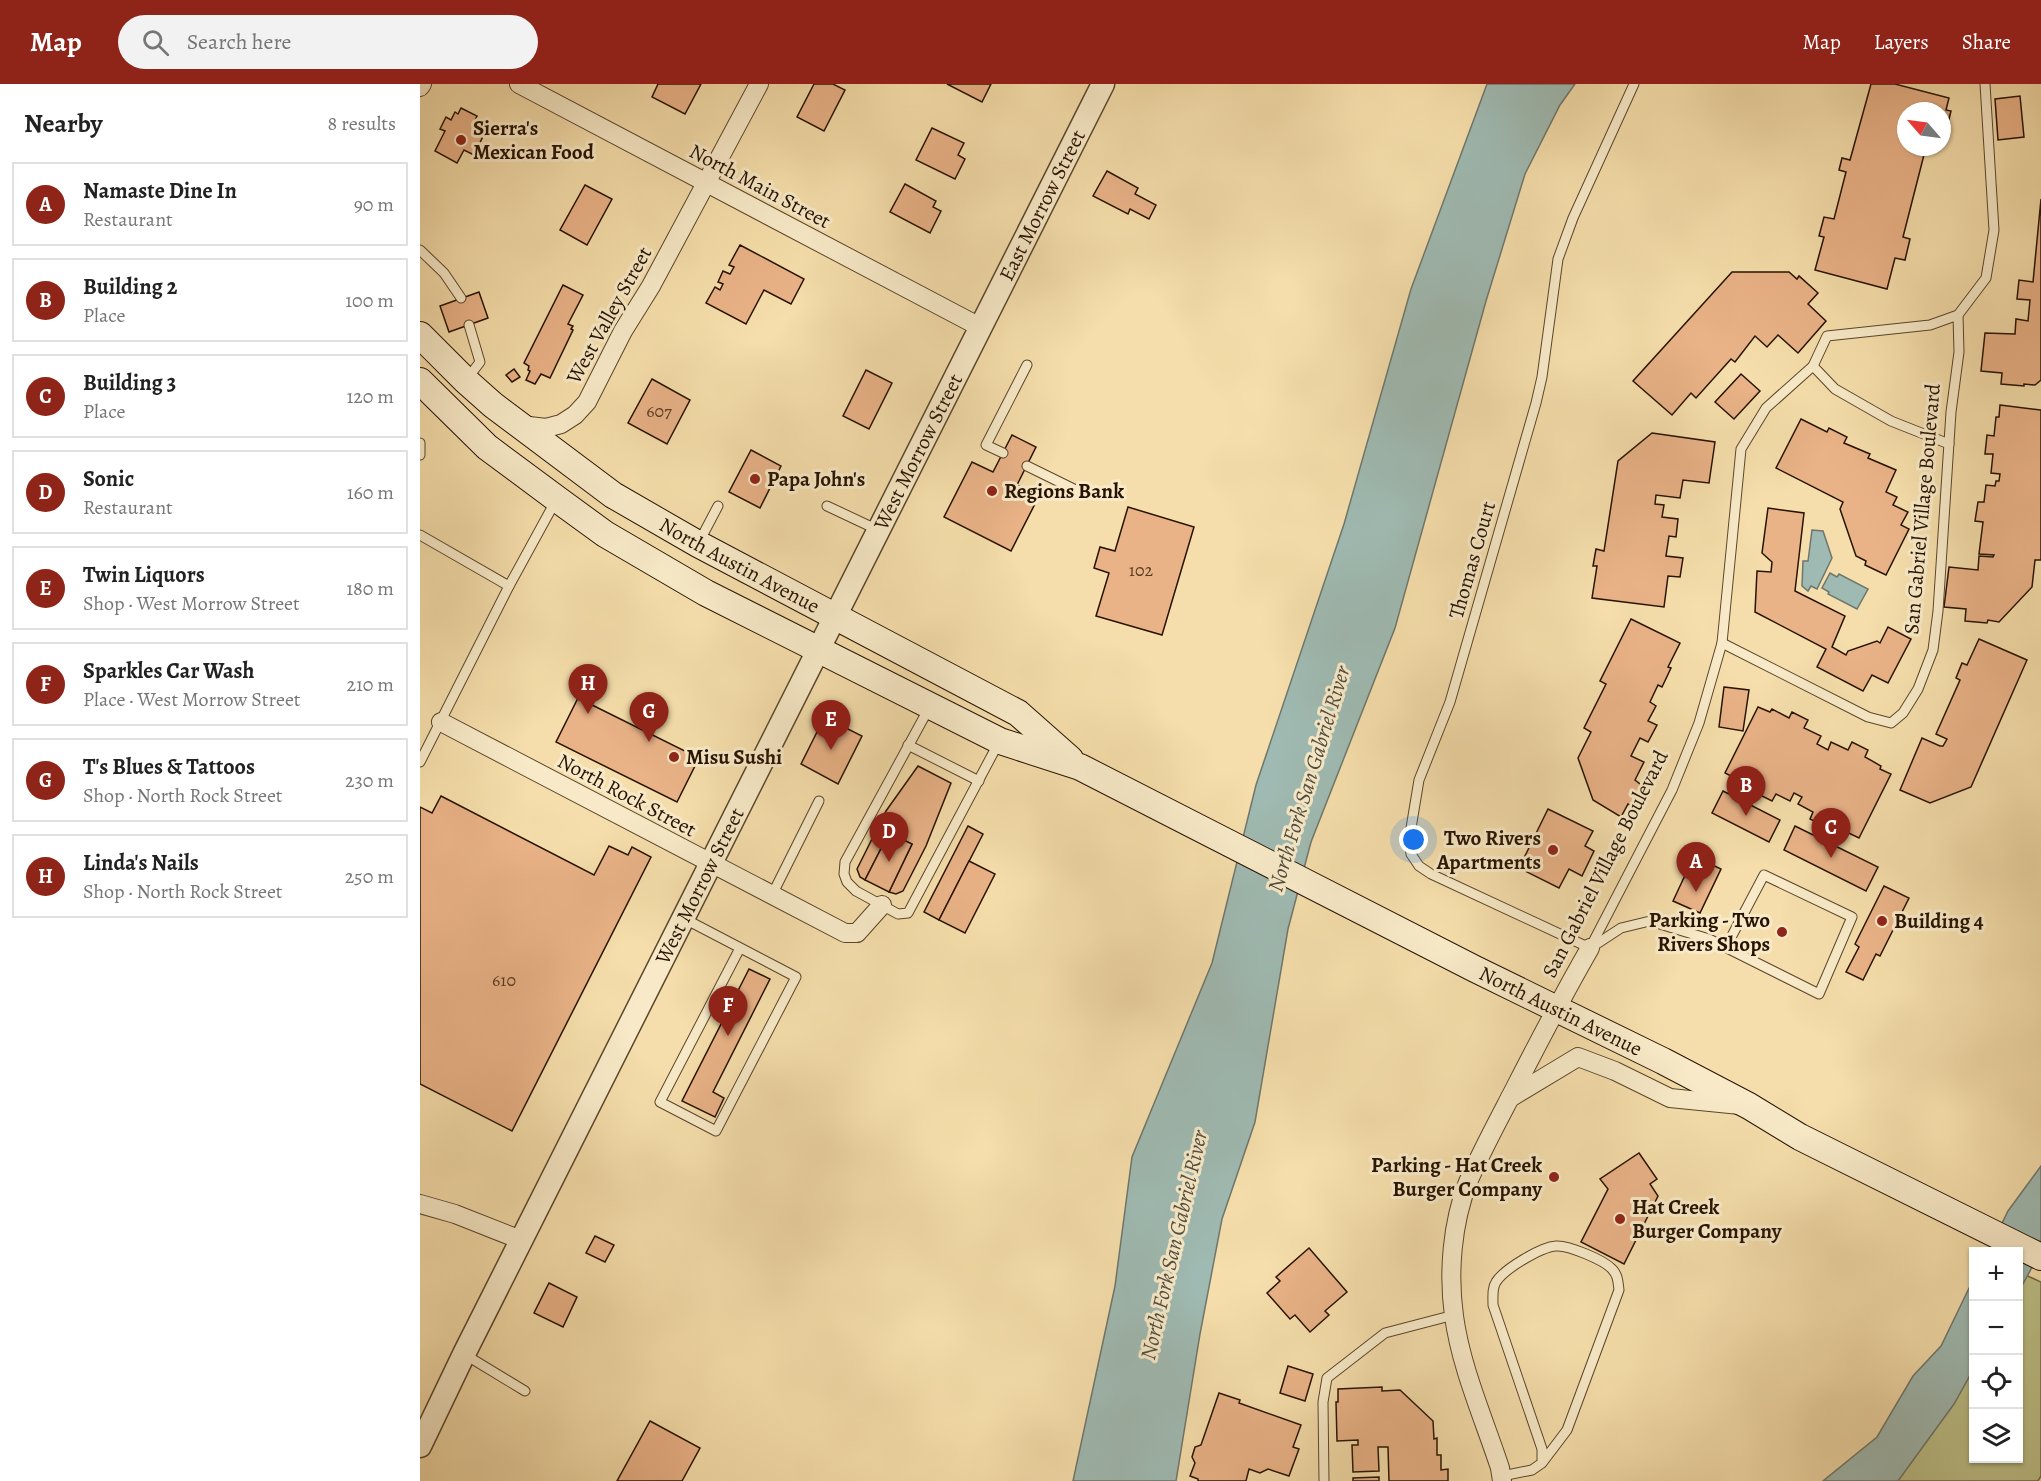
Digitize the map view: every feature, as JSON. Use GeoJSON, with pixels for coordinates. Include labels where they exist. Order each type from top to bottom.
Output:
{"type":"FeatureCollection","features":[{"type":"Feature","properties":{"kind":"main road","name":"North Austin Avenue"},"geometry":{"type":"LineString","coordinates":[[420,335],[466,381],[613,495],[698,544],[1018,713],[1080,767]]}},
{"type":"Feature","properties":{"kind":"main road","name":"North Austin Avenue"},"geometry":{"type":"LineString","coordinates":[[420,381],[487,447],[556,500],[605,534],[696,587],[1000,741],[1080,767],[1749,1106],[1800,1137],[2041,1257]]}},
{"type":"Feature","properties":{"kind":"street","name":"North Main Street"},"geometry":{"type":"LineString","coordinates":[[519,84],[980,327]]}},
{"type":"Feature","properties":{"kind":"street","name":"West Valley Street"},"geometry":{"type":"LineString","coordinates":[[520,425],[546,428],[561,424],[575,416],[587,402],[623,331],[651,286],[759,84]]}},
{"type":"Feature","properties":{"kind":"street","name":"East Morrow Street"},"geometry":{"type":"LineString","coordinates":[[980,327],[1103,84]]}},
{"type":"Feature","properties":{"kind":"street","name":"West Morrow Street"},"geometry":{"type":"LineString","coordinates":[[420,1446],[521,1240],[980,327]]}},
{"type":"Feature","properties":{"kind":"street","name":"North Rock Street"},"geometry":{"type":"LineString","coordinates":[[441,722],[845,933],[858,933],[882,905]]}},
{"type":"Feature","properties":{"kind":"street","name":"San Gabriel Village Boulevard"},"geometry":{"type":"LineString","coordinates":[[1502,1478],[1460,1344],[1454,1315],[1451,1267],[1456,1225],[1468,1184],[1556,1008],[1590,948]]}},
{"type":"Feature","properties":{"kind":"street"},"geometry":{"type":"LineString","coordinates":[[1510,1098],[1578,1057],[1615,1071],[1670,1098],[1749,1106]]}},
{"type":"Feature","properties":{"kind":"street"},"geometry":{"type":"LineString","coordinates":[[420,1204],[521,1240]]}},
{"type":"Feature","properties":{"kind":"lane","name":"Thomas Court"},"geometry":{"type":"LineString","coordinates":[[1590,948],[1431,874],[1419,866],[1411,855],[1408,840],[1419,780],[1450,702],[1536,403],[1542,377],[1558,259],[1572,218],[1634,84]]}},
{"type":"Feature","properties":{"kind":"lane"},"geometry":{"type":"LineString","coordinates":[[1958,315],[1986,278],[1994,230],[1986,84]]}},
{"type":"Feature","properties":{"kind":"lane"},"geometry":{"type":"LineString","coordinates":[[420,250],[444,273],[461,298]]}},
{"type":"Feature","properties":{"kind":"lane","name":"San Gabriel Village Boulevard"},"geometry":{"type":"LineString","coordinates":[[1590,948],[1672,790],[1699,723],[1722,643],[1742,449],[1766,408],[1813,366],[1827,336],[1930,325],[1958,315],[1959,351],[1949,444],[1938,611],[1933,650],[1918,689],[1904,713],[1891,723],[1868,717],[1722,643]]}},
{"type":"Feature","properties":{"kind":"lane"},"geometry":{"type":"LineString","coordinates":[[466,381],[480,362],[469,325]]}},
{"type":"Feature","properties":{"kind":"lane"},"geometry":{"type":"LineString","coordinates":[[1003,453],[986,445],[1027,365]]}},
{"type":"Feature","properties":{"kind":"lane"},"geometry":{"type":"LineString","coordinates":[[1813,366],[1834,389],[1892,421],[1949,444]]}},
{"type":"Feature","properties":{"kind":"lane"},"geometry":{"type":"LineString","coordinates":[[420,443],[420,455]]}},
{"type":"Feature","properties":{"kind":"lane"},"geometry":{"type":"LineString","coordinates":[[1027,466],[1086,495]]}},
{"type":"Feature","properties":{"kind":"lane"},"geometry":{"type":"LineString","coordinates":[[420,762],[509,586],[556,500]]}},
{"type":"Feature","properties":{"kind":"lane"},"geometry":{"type":"LineString","coordinates":[[698,544],[718,506]]}},
{"type":"Feature","properties":{"kind":"lane"},"geometry":{"type":"LineString","coordinates":[[827,506],[878,530]]}},
{"type":"Feature","properties":{"kind":"lane"},"geometry":{"type":"LineString","coordinates":[[420,535],[509,586]]}},
{"type":"Feature","properties":{"kind":"lane"},"geometry":{"type":"LineString","coordinates":[[930,706],[844,868],[848,882],[856,891],[898,914],[908,913],[1000,741]]}},
{"type":"Feature","properties":{"kind":"lane"},"geometry":{"type":"LineString","coordinates":[[908,745],[979,781]]}},
{"type":"Feature","properties":{"kind":"lane"},"geometry":{"type":"LineString","coordinates":[[772,895],[819,801]]}},
{"type":"Feature","properties":{"kind":"lane"},"geometry":{"type":"LineString","coordinates":[[1590,948],[1622,928],[1650,921],[1709,939],[1819,994],[1852,917],[1764,875],[1726,947]]}},
{"type":"Feature","properties":{"kind":"lane"},"geometry":{"type":"LineString","coordinates":[[683,918],[796,977],[716,1131],[660,1102],[740,948]]}},
{"type":"Feature","properties":{"kind":"lane"},"geometry":{"type":"LineString","coordinates":[[1502,1478],[1532,1470],[1542,1462],[1567,1430],[1619,1290],[1617,1277],[1611,1268],[1572,1247],[1558,1245],[1549,1247],[1512,1267],[1495,1282],[1493,1294],[1493,1305],[1542,1449],[1542,1462]]}},
{"type":"Feature","properties":{"kind":"lane"},"geometry":{"type":"LineString","coordinates":[[1324,1481],[1323,1402],[1327,1378],[1385,1333],[1454,1315]]}},
{"type":"Feature","properties":{"kind":"lane"},"geometry":{"type":"LineString","coordinates":[[464,1354],[525,1391]]}},
{"type":"Feature","properties":{"kind":"green space"},"geometry":{"type":"Polygon","coordinates":[[[2023,1274],[2041,1282],[2041,1476],[2038,1481],[1890,1481],[1969,1335],[1969,1463],[2023,1463],[2023,1274]]]}},
{"type":"Feature","properties":{"kind":"water","name":"North Fork San Gabriel River"},"geometry":{"type":"Polygon","coordinates":[[[1487,84],[1575,84],[1560,105],[1525,174],[1486,301],[1395,628],[1311,842],[1288,929],[1255,1122],[1222,1219],[1176,1481],[1073,1481],[1115,1286],[1132,1157],[1212,963],[1256,785],[1344,524],[1411,289],[1487,84]]]}},
{"type":"Feature","properties":{"kind":"water"},"geometry":{"type":"Polygon","coordinates":[[[1812,530],[1823,531],[1832,558],[1817,589],[1811,586],[1808,591],[1802,586],[1803,561],[1808,561],[1812,530]]]}},
{"type":"Feature","properties":{"kind":"water"},"geometry":{"type":"Polygon","coordinates":[[[1830,573],[1837,577],[1839,574],[1868,589],[1857,609],[1828,594],[1829,592],[1822,588],[1830,573]]]}},
{"type":"Feature","properties":{"kind":"water"},"geometry":{"type":"Polygon","coordinates":[[[2041,1166],[2041,1251],[2023,1284],[2023,1247],[1990,1247],[2008,1211],[2041,1166]]]}},
{"type":"Feature","properties":{"kind":"water"},"geometry":{"type":"Polygon","coordinates":[[[1969,1288],[1969,1377],[1954,1404],[1898,1481],[1823,1481],[1877,1437],[1913,1376],[1941,1346],[1969,1288]]]}},
{"type":"Feature","properties":{"kind":"building"},"geometry":{"type":"Polygon","coordinates":[[[658,84],[701,84],[685,114],[652,97],[658,84]]]}},
{"type":"Feature","properties":{"kind":"building"},"geometry":{"type":"Polygon","coordinates":[[[814,84],[833,84],[845,90],[824,131],[797,117],[814,84]]]}},
{"type":"Feature","properties":{"kind":"building"},"geometry":{"type":"Polygon","coordinates":[[[947,84],[991,84],[982,102],[947,84]]]}},
{"type":"Feature","properties":{"kind":"building"},"geometry":{"type":"Polygon","coordinates":[[[1871,84],[1895,84],[1949,98],[1948,102],[1897,102],[1897,156],[1924,156],[1903,237],[1910,239],[1905,260],[1895,258],[1887,289],[1815,270],[1824,237],[1819,236],[1824,217],[1834,219],[1846,172],[1839,170],[1842,158],[1850,160],[1871,84]]]}},
{"type":"Feature","properties":{"kind":"building"},"geometry":{"type":"Polygon","coordinates":[[[2020,96],[2024,137],[1998,140],[1995,99],[2020,96]]]}},
{"type":"Feature","properties":{"kind":"building","name":"Sierra's Mexican Food"},"geometry":{"type":"Polygon","coordinates":[[[461,108],[477,116],[474,122],[487,128],[474,155],[464,150],[457,163],[435,151],[445,131],[440,129],[446,117],[451,120],[455,112],[458,114],[461,108]]]}},
{"type":"Feature","properties":{"kind":"building"},"geometry":{"type":"Polygon","coordinates":[[[932,128],[964,143],[958,155],[965,159],[955,179],[916,160],[932,128]]]}},
{"type":"Feature","properties":{"kind":"building"},"geometry":{"type":"Polygon","coordinates":[[[1107,171],[1138,188],[1135,194],[1156,205],[1149,219],[1130,209],[1128,214],[1093,196],[1107,171]]]}},
{"type":"Feature","properties":{"kind":"building"},"geometry":{"type":"Polygon","coordinates":[[[905,184],[936,201],[933,207],[941,211],[930,233],[890,212],[905,184]]]}},
{"type":"Feature","properties":{"kind":"building"},"geometry":{"type":"Polygon","coordinates":[[[585,185],[612,199],[587,245],[560,230],[585,185]]]}},
{"type":"Feature","properties":{"kind":"building"},"geometry":{"type":"Polygon","coordinates":[[[2041,199],[2041,380],[2035,385],[2001,384],[2002,373],[1981,371],[1985,333],[2015,334],[2016,319],[2028,321],[2030,300],[2017,299],[2019,280],[2033,282],[2041,199]]]}},
{"type":"Feature","properties":{"kind":"building"},"geometry":{"type":"Polygon","coordinates":[[[740,245],[804,279],[791,304],[764,290],[746,324],[706,303],[715,287],[720,290],[723,284],[718,282],[723,271],[730,274],[734,267],[729,265],[740,245]]]}},
{"type":"Feature","properties":{"kind":"building"},"geometry":{"type":"Polygon","coordinates":[[[1732,272],[1789,272],[1797,279],[1799,276],[1818,293],[1808,304],[1826,321],[1798,353],[1778,335],[1767,347],[1755,336],[1735,362],[1731,359],[1696,398],[1691,393],[1672,415],[1633,381],[1732,272]]]}},
{"type":"Feature","properties":{"kind":"building"},"geometry":{"type":"Polygon","coordinates":[[[563,285],[583,295],[568,324],[573,326],[571,329],[573,330],[550,378],[541,374],[535,384],[526,380],[530,371],[529,366],[524,363],[563,285]]]}},
{"type":"Feature","properties":{"kind":"building"},"geometry":{"type":"Polygon","coordinates":[[[479,292],[488,318],[449,332],[440,306],[479,292]]]}},
{"type":"Feature","properties":{"kind":"building"},"geometry":{"type":"Polygon","coordinates":[[[514,369],[520,377],[512,382],[506,375],[514,369]]]}},
{"type":"Feature","properties":{"kind":"building"},"geometry":{"type":"Polygon","coordinates":[[[866,370],[892,383],[869,429],[843,416],[866,370]]]}},
{"type":"Feature","properties":{"kind":"building"},"geometry":{"type":"Polygon","coordinates":[[[1741,374],[1760,391],[1734,419],[1715,402],[1741,374]]]}},
{"type":"Feature","properties":{"kind":"building"},"geometry":{"type":"Polygon","coordinates":[[[652,379],[690,400],[667,444],[628,423],[652,379]]]}},
{"type":"Feature","properties":{"kind":"building"},"geometry":{"type":"Polygon","coordinates":[[[2000,405],[2041,410],[2041,560],[2035,560],[2032,587],[1999,622],[1965,621],[1966,609],[1944,607],[1949,567],[1978,570],[1979,556],[1993,557],[1994,555],[1979,554],[1983,522],[1975,521],[1978,502],[1984,502],[1986,485],[1995,486],[1996,481],[1999,481],[2000,474],[1991,473],[1993,454],[1985,454],[1987,435],[1994,436],[2000,405]]]}},
{"type":"Feature","properties":{"kind":"building"},"geometry":{"type":"Polygon","coordinates":[[[1801,419],[1827,432],[1829,428],[1847,437],[1844,443],[1870,454],[1868,458],[1896,470],[1886,492],[1897,497],[1893,505],[1908,512],[1901,525],[1909,529],[1886,575],[1865,565],[1866,561],[1856,556],[1840,509],[1843,502],[1776,468],[1801,419]]]}},
{"type":"Feature","properties":{"kind":"building"},"geometry":{"type":"Polygon","coordinates":[[[1652,433],[1715,442],[1709,483],[1683,480],[1680,498],[1656,495],[1655,504],[1664,505],[1662,517],[1678,519],[1676,537],[1669,536],[1666,556],[1683,558],[1680,577],[1668,576],[1664,607],[1592,598],[1597,566],[1593,566],[1596,549],[1604,551],[1618,461],[1652,433]]]}},
{"type":"Feature","properties":{"kind":"building","name":"Regions Bank"},"geometry":{"type":"Polygon","coordinates":[[[1012,435],[1036,447],[1017,485],[1039,496],[1011,551],[944,517],[972,462],[993,472],[1012,435]]]}},
{"type":"Feature","properties":{"kind":"building","name":"Papa John's"},"geometry":{"type":"Polygon","coordinates":[[[751,450],[781,466],[760,508],[729,492],[751,450]]]}},
{"type":"Feature","properties":{"kind":"building"},"geometry":{"type":"Polygon","coordinates":[[[1128,507],[1194,527],[1162,635],[1096,616],[1109,573],[1094,568],[1100,547],[1115,551],[1128,507]]]}},
{"type":"Feature","properties":{"kind":"building"},"geometry":{"type":"Polygon","coordinates":[[[1768,508],[1804,513],[1795,591],[1845,616],[1832,647],[1846,655],[1848,651],[1877,641],[1880,643],[1888,627],[1911,639],[1888,683],[1872,675],[1863,691],[1817,667],[1826,649],[1755,612],[1757,571],[1771,572],[1772,562],[1762,553],[1768,508]]]}},
{"type":"Feature","properties":{"kind":"building"},"geometry":{"type":"Polygon","coordinates":[[[1631,619],[1680,643],[1668,667],[1671,668],[1662,687],[1658,685],[1650,702],[1656,706],[1648,721],[1657,725],[1648,742],[1640,738],[1631,756],[1644,762],[1635,780],[1644,787],[1634,807],[1628,804],[1621,817],[1593,800],[1578,758],[1591,732],[1584,728],[1606,684],[1600,681],[1631,619]]]}},
{"type":"Feature","properties":{"kind":"building"},"geometry":{"type":"Polygon","coordinates":[[[1979,639],[2027,660],[1971,787],[1930,803],[1900,790],[1922,738],[1940,746],[1943,746],[1947,739],[1936,734],[1960,680],[1956,678],[1962,663],[1967,665],[1979,639]]]}},
{"type":"Feature","properties":{"kind":"building"},"geometry":{"type":"Polygon","coordinates":[[[1724,687],[1749,690],[1743,731],[1719,727],[1724,687]]]}},
{"type":"Feature","properties":{"kind":"building"},"geometry":{"type":"Polygon","coordinates":[[[578,698],[699,758],[677,802],[556,742],[578,698]]]}},
{"type":"Feature","properties":{"kind":"building"},"geometry":{"type":"Polygon","coordinates":[[[1758,707],[1770,712],[1772,709],[1789,718],[1792,712],[1808,720],[1804,728],[1821,736],[1817,744],[1828,750],[1831,742],[1848,750],[1852,742],[1868,750],[1865,757],[1881,766],[1880,769],[1891,774],[1859,838],[1830,824],[1827,828],[1810,819],[1813,812],[1798,804],[1802,797],[1794,793],[1790,801],[1776,794],[1772,801],[1752,791],[1754,788],[1725,773],[1758,707]]]}},
{"type":"Feature","properties":{"kind":"building"},"geometry":{"type":"Polygon","coordinates":[[[830,720],[862,736],[838,784],[801,764],[817,732],[822,735],[830,720]]]}},
{"type":"Feature","properties":{"kind":"building"},"geometry":{"type":"Polygon","coordinates":[[[918,766],[951,783],[926,846],[903,891],[896,894],[889,892],[912,844],[889,833],[865,880],[860,877],[857,869],[886,811],[918,766]]]}},
{"type":"Feature","properties":{"kind":"building"},"geometry":{"type":"Polygon","coordinates":[[[1723,791],[1780,820],[1769,842],[1712,813],[1723,791]]]}},
{"type":"Feature","properties":{"kind":"building"},"geometry":{"type":"Polygon","coordinates":[[[441,796],[594,875],[609,846],[628,855],[632,847],[651,857],[512,1131],[420,1084],[420,807],[432,813],[441,796]]]}},
{"type":"Feature","properties":{"kind":"building"},"geometry":{"type":"Polygon","coordinates":[[[1548,809],[1593,831],[1585,846],[1594,851],[1582,876],[1569,869],[1559,888],[1519,868],[1548,809]]]}},
{"type":"Feature","properties":{"kind":"building"},"geometry":{"type":"Polygon","coordinates":[[[968,826],[983,834],[939,920],[924,912],[968,826]]]}},
{"type":"Feature","properties":{"kind":"building"},"geometry":{"type":"Polygon","coordinates":[[[1795,826],[1878,867],[1866,891],[1784,850],[1795,826]]]}},
{"type":"Feature","properties":{"kind":"building"},"geometry":{"type":"Polygon","coordinates":[[[889,833],[912,844],[889,892],[865,880],[889,833]]]}},
{"type":"Feature","properties":{"kind":"building"},"geometry":{"type":"Polygon","coordinates":[[[1694,856],[1721,869],[1700,913],[1673,901],[1694,856]]]}},
{"type":"Feature","properties":{"kind":"building"},"geometry":{"type":"Polygon","coordinates":[[[969,861],[995,874],[965,933],[939,920],[969,861]]]}},
{"type":"Feature","properties":{"kind":"building","name":"Building 4"},"geometry":{"type":"Polygon","coordinates":[[[1884,886],[1909,898],[1880,956],[1876,954],[1863,980],[1846,972],[1859,947],[1855,944],[1884,886]]]}},
{"type":"Feature","properties":{"kind":"building"},"geometry":{"type":"Polygon","coordinates":[[[749,969],[770,979],[713,1092],[724,1098],[715,1117],[682,1101],[749,969]]]}},
{"type":"Feature","properties":{"kind":"building","name":"Hat Creek Burger Company"},"geometry":{"type":"Polygon","coordinates":[[[1639,1153],[1657,1179],[1650,1184],[1658,1196],[1624,1264],[1581,1242],[1608,1189],[1600,1179],[1639,1153]]]}},
{"type":"Feature","properties":{"kind":"building"},"geometry":{"type":"Polygon","coordinates":[[[595,1236],[614,1245],[605,1262],[586,1253],[595,1236]]]}},
{"type":"Feature","properties":{"kind":"building"},"geometry":{"type":"Polygon","coordinates":[[[1309,1248],[1347,1292],[1325,1311],[1329,1315],[1310,1332],[1295,1315],[1290,1319],[1267,1293],[1280,1281],[1276,1277],[1309,1248]]]}},
{"type":"Feature","properties":{"kind":"building"},"geometry":{"type":"Polygon","coordinates":[[[549,1283],[577,1297],[563,1327],[534,1313],[549,1283]]]}},
{"type":"Feature","properties":{"kind":"building"},"geometry":{"type":"Polygon","coordinates":[[[1288,1366],[1313,1374],[1305,1401],[1280,1393],[1288,1366]]]}},
{"type":"Feature","properties":{"kind":"building"},"geometry":{"type":"Polygon","coordinates":[[[1382,1387],[1382,1391],[1400,1390],[1433,1421],[1434,1439],[1437,1438],[1437,1455],[1441,1455],[1441,1470],[1448,1469],[1448,1481],[1389,1481],[1388,1447],[1378,1447],[1379,1471],[1353,1472],[1352,1445],[1358,1445],[1358,1440],[1337,1441],[1338,1389],[1382,1387]]]}},
{"type":"Feature","properties":{"kind":"building"},"geometry":{"type":"Polygon","coordinates":[[[1219,1393],[1240,1400],[1239,1403],[1301,1425],[1293,1447],[1299,1449],[1289,1476],[1268,1469],[1260,1473],[1249,1469],[1246,1481],[1198,1481],[1190,1476],[1195,1463],[1192,1457],[1195,1447],[1201,1445],[1219,1393]]]}},
{"type":"Feature","properties":{"kind":"building"},"geometry":{"type":"Polygon","coordinates":[[[650,1421],[700,1448],[682,1481],[617,1481],[650,1421]]]}},
{"type":"Feature","properties":{"kind":"building"},"geometry":{"type":"Polygon","coordinates":[[[1379,1477],[1379,1481],[1353,1481],[1353,1478],[1379,1477]]]}},
{"type":"Feature","properties":{"kind":"place","name":"Sierra's Mexican Food"},"geometry":{"type":"Point","coordinates":[461,140]}},
{"type":"Feature","properties":{"kind":"place","name":"Papa John's"},"geometry":{"type":"Point","coordinates":[755,479]}},
{"type":"Feature","properties":{"kind":"place","name":"Regions Bank"},"geometry":{"type":"Point","coordinates":[992,491]}},
{"type":"Feature","properties":{"kind":"place","name":"Linda's Nails"},"geometry":{"type":"Point","coordinates":[588,714]}},
{"type":"Feature","properties":{"kind":"place","name":"T's Blues & Tattoos"},"geometry":{"type":"Point","coordinates":[649,742]}},
{"type":"Feature","properties":{"kind":"place","name":"Twin Liquors"},"geometry":{"type":"Point","coordinates":[831,750]}},
{"type":"Feature","properties":{"kind":"place","name":"Misu Sushi"},"geometry":{"type":"Point","coordinates":[674,757]}},
{"type":"Feature","properties":{"kind":"place","name":"Building 2"},"geometry":{"type":"Point","coordinates":[1746,816]}},
{"type":"Feature","properties":{"kind":"place","name":"Two Rivers Apartments"},"geometry":{"type":"Point","coordinates":[1553,850]}},
{"type":"Feature","properties":{"kind":"place","name":"Building 3"},"geometry":{"type":"Point","coordinates":[1831,858]}},
{"type":"Feature","properties":{"kind":"place","name":"Sonic"},"geometry":{"type":"Point","coordinates":[889,862]}},
{"type":"Feature","properties":{"kind":"place","name":"Namaste Dine In"},"geometry":{"type":"Point","coordinates":[1696,892]}},
{"type":"Feature","properties":{"kind":"place","name":"Building 4"},"geometry":{"type":"Point","coordinates":[1882,921]}},
{"type":"Feature","properties":{"kind":"place","name":"Parking - Two Rivers Shops"},"geometry":{"type":"Point","coordinates":[1782,932]}},
{"type":"Feature","properties":{"kind":"place","name":"Sparkles Car Wash"},"geometry":{"type":"Point","coordinates":[728,1036]}},
{"type":"Feature","properties":{"kind":"place","name":"Parking - Hat Creek Burger Company"},"geometry":{"type":"Point","coordinates":[1554,1177]}},
{"type":"Feature","properties":{"kind":"place","name":"Hat Creek Burger Company"},"geometry":{"type":"Point","coordinates":[1620,1219]}}]}
